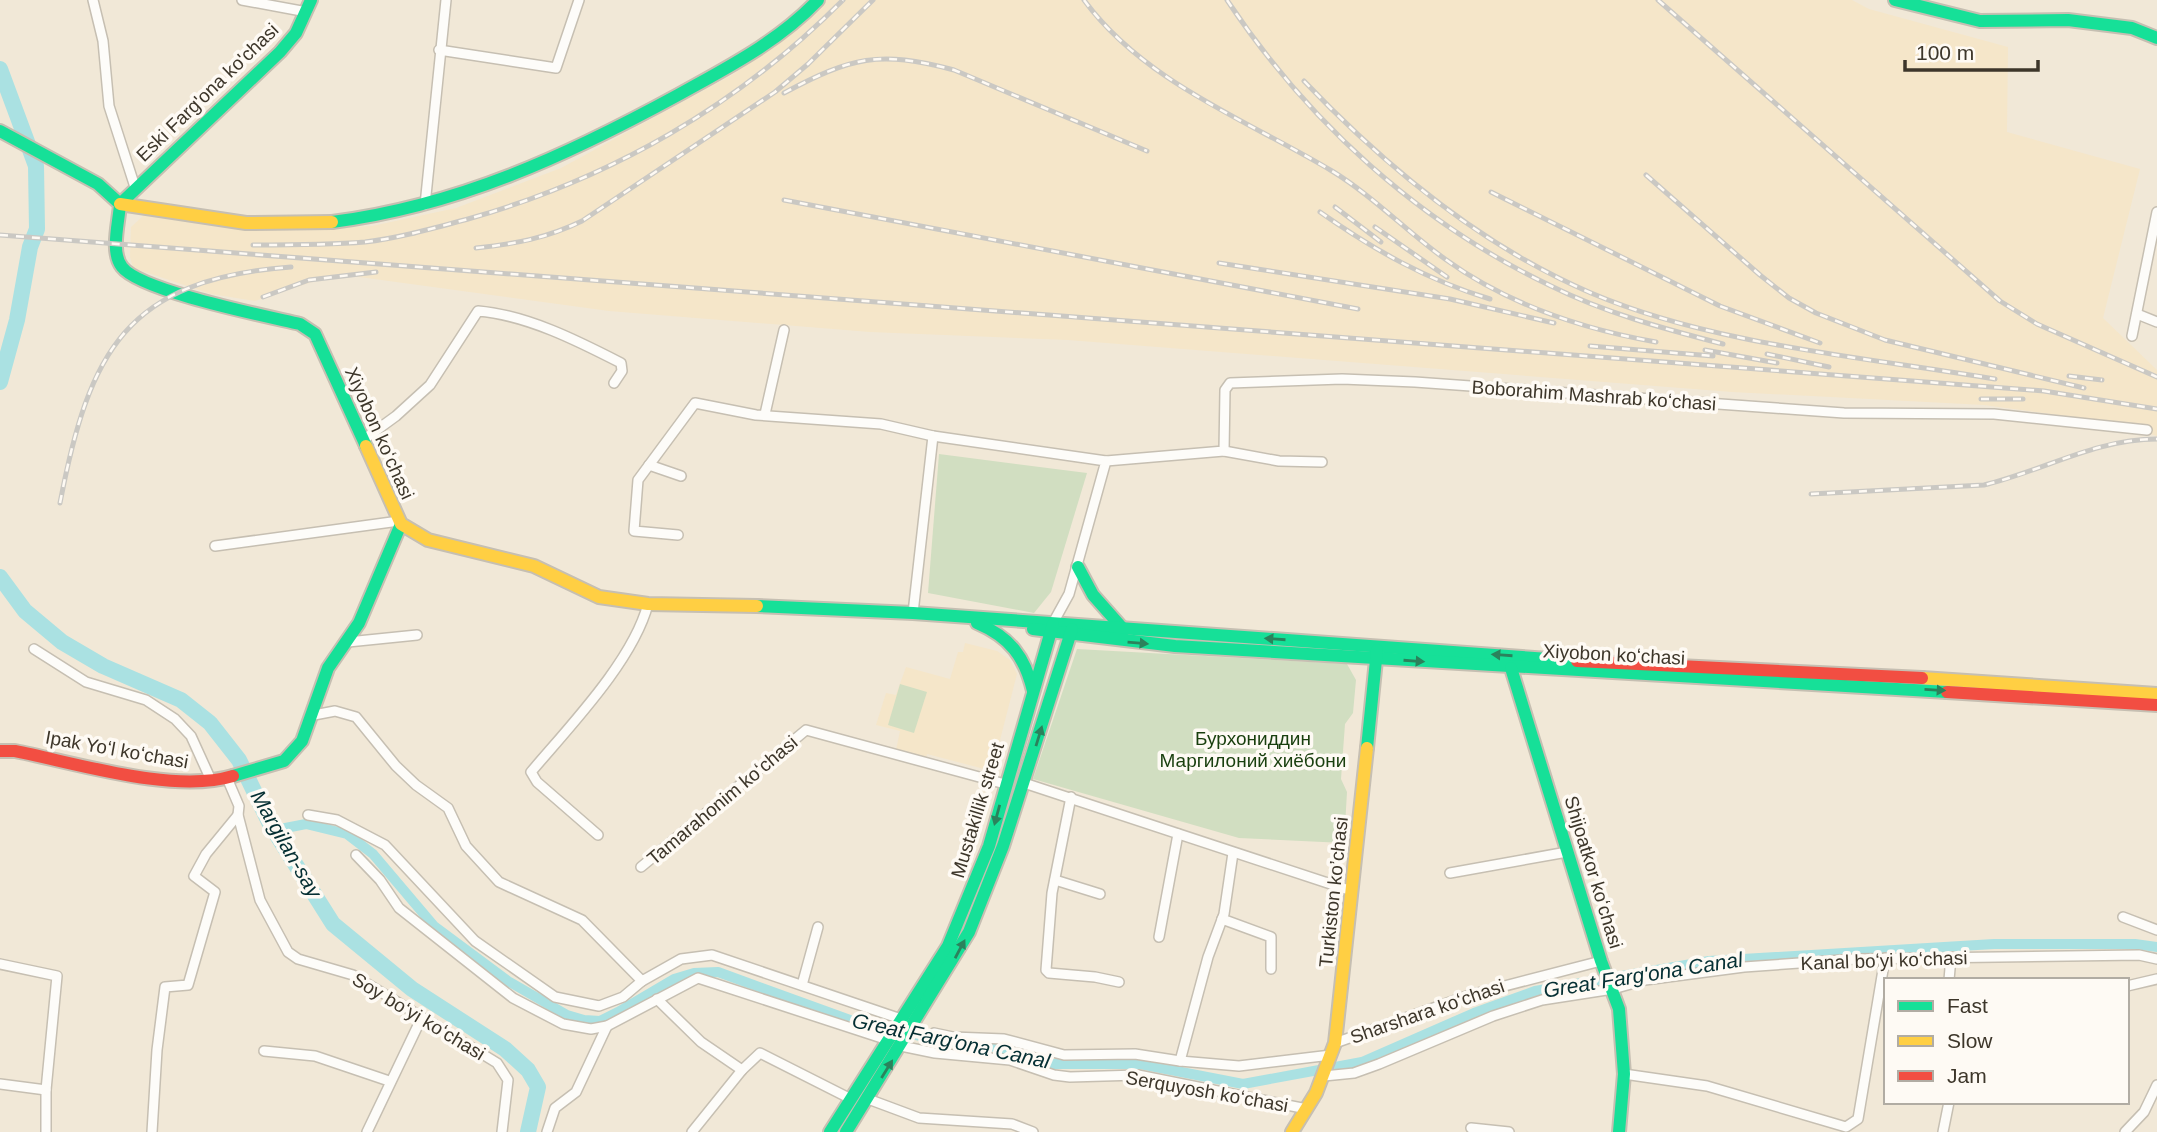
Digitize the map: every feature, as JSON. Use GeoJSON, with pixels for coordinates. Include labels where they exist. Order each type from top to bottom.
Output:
{"type":"FeatureCollection","features":[{"type":"Feature","properties":{"kind":"main road"},"geometry":{"type":"LineString","coordinates":[[0,132],[98,184],[120,204],[199,218],[299,224],[369,219],[466,195],[634,119],[765,47],[818,0]]}},
{"type":"Feature","properties":{"kind":"main road"},"geometry":{"type":"LineString","coordinates":[[1895,0],[1980,21],[2068,20],[2132,28],[2157,38]]}},
{"type":"Feature","properties":{"kind":"main road","name":"Eski Farg'ona ko'chasi"},"geometry":{"type":"LineString","coordinates":[[120,204],[135,187],[195,136],[230,97],[280,52],[309,6]]}},
{"type":"Feature","properties":{"kind":"main road","name":"Xiyobon koʻchasi"},"geometry":{"type":"LineString","coordinates":[[120,204],[118,259],[122,270],[137,278],[300,324],[315,334],[400,523],[428,540],[534,566],[599,597],[648,604],[795,607],[962,617],[1175,646],[1377,652],[1598,663],[2066,692],[2157,705]]}},
{"type":"Feature","properties":{"kind":"main road","name":"Ipak Yoʻl koʻchasi"},"geometry":{"type":"LineString","coordinates":[[0,751],[15,751],[163,780],[211,780],[284,761],[293,753],[314,715],[328,667],[348,642],[400,523]]}},
{"type":"Feature","properties":{"kind":"main road"},"geometry":{"type":"LineString","coordinates":[[1078,566],[1093,596],[1125,630]]}},
{"type":"Feature","properties":{"kind":"main road"},"geometry":{"type":"LineString","coordinates":[[962,617],[1005,635],[1018,649],[1026,662],[1034,695]]}},
{"type":"Feature","properties":{"kind":"main road","name":"Mustakillik street"},"geometry":{"type":"LineString","coordinates":[[830,1132],[959,923],[989,846],[1010,763],[1034,695],[1052,628]]}},
{"type":"Feature","properties":{"kind":"main road","name":"Xiyobon koʻchasi"},"geometry":{"type":"LineString","coordinates":[[1072,630],[1125,630],[1377,652],[1511,668],[2157,694]]}},
{"type":"Feature","properties":{"kind":"main road","name":"Mustakillik street"},"geometry":{"type":"LineString","coordinates":[[846,1132],[869,1099],[968,932],[1024,783],[1072,630]]}},
{"type":"Feature","properties":{"kind":"main road","name":"Turkiston ko’chasi"},"geometry":{"type":"LineString","coordinates":[[1292,1132],[1316,1093],[1333,1049],[1377,652]]}},
{"type":"Feature","properties":{"kind":"main road","name":"Shijoatkor koʻchasi"},"geometry":{"type":"LineString","coordinates":[[1511,668],[1601,961],[1619,1009],[1624,1074],[1619,1132]]}},
{"type":"Feature","properties":{"kind":"main road"},"geometry":{"type":"LineString","coordinates":[[1010,763],[1029,768]]}},
{"type":"Feature","properties":{"kind":"street"},"geometry":{"type":"LineString","coordinates":[[93,0],[103,41],[109,106],[135,187]]}},
{"type":"Feature","properties":{"kind":"street"},"geometry":{"type":"LineString","coordinates":[[242,0],[309,6]]}},
{"type":"Feature","properties":{"kind":"street"},"geometry":{"type":"LineString","coordinates":[[425,205],[446,0]]}},
{"type":"Feature","properties":{"kind":"street"},"geometry":{"type":"LineString","coordinates":[[439,50],[556,68],[579,0]]}},
{"type":"Feature","properties":{"kind":"street"},"geometry":{"type":"LineString","coordinates":[[2132,336],[2157,212]]}},
{"type":"Feature","properties":{"kind":"street"},"geometry":{"type":"LineString","coordinates":[[363,440],[396,416],[429,385],[478,311],[527,323],[621,363],[622,371],[614,383]]}},
{"type":"Feature","properties":{"kind":"street"},"geometry":{"type":"LineString","coordinates":[[2137,314],[2157,322]]}},
{"type":"Feature","properties":{"kind":"street"},"geometry":{"type":"LineString","coordinates":[[765,414],[784,330]]}},
{"type":"Feature","properties":{"kind":"street","name":"Boborahim Mashrab koʻchasi"},"geometry":{"type":"LineString","coordinates":[[1224,451],[1225,390],[1230,383],[1342,379],[1844,413],[1994,414],[2147,430]]}},
{"type":"Feature","properties":{"kind":"street"},"geometry":{"type":"LineString","coordinates":[[678,535],[634,531],[635,488],[695,403],[765,414],[881,424],[933,436],[1106,461],[1224,451],[1279,461],[1322,461]]}},
{"type":"Feature","properties":{"kind":"street"},"geometry":{"type":"LineString","coordinates":[[913,613],[933,436]]}},
{"type":"Feature","properties":{"kind":"street"},"geometry":{"type":"LineString","coordinates":[[1052,628],[1067,602],[1106,461]]}},
{"type":"Feature","properties":{"kind":"street"},"geometry":{"type":"LineString","coordinates":[[649,465],[681,476]]}},
{"type":"Feature","properties":{"kind":"street"},"geometry":{"type":"LineString","coordinates":[[215,546],[400,523]]}},
{"type":"Feature","properties":{"kind":"street"},"geometry":{"type":"LineString","coordinates":[[1067,602],[1072,630]]}},
{"type":"Feature","properties":{"kind":"street"},"geometry":{"type":"LineString","coordinates":[[598,835],[537,782],[531,772],[588,705],[618,662],[648,604]]}},
{"type":"Feature","properties":{"kind":"street"},"geometry":{"type":"LineString","coordinates":[[348,642],[417,635]]}},
{"type":"Feature","properties":{"kind":"street"},"geometry":{"type":"LineString","coordinates":[[34,649],[86,682],[146,700],[175,719],[191,736],[211,780]]}},
{"type":"Feature","properties":{"kind":"street"},"geometry":{"type":"LineString","coordinates":[[314,715],[335,711],[356,717],[406,775],[448,808],[466,846],[499,882],[582,920],[642,981]]}},
{"type":"Feature","properties":{"kind":"street","name":"Tamarahonim koʻchasi"},"geometry":{"type":"LineString","coordinates":[[641,867],[806,730],[1005,784]]}},
{"type":"Feature","properties":{"kind":"street","name":"Soy boʻyi koʻchasi"},"geometry":{"type":"LineString","coordinates":[[233,776],[239,806],[238,815],[260,900],[288,952],[298,959],[353,975],[497,1063],[505,1071],[508,1080],[502,1132]]}},
{"type":"Feature","properties":{"kind":"street"},"geometry":{"type":"LineString","coordinates":[[1024,783],[1352,891]]}},
{"type":"Feature","properties":{"kind":"street"},"geometry":{"type":"LineString","coordinates":[[1071,797],[1055,880],[1047,972],[1119,982]]}},
{"type":"Feature","properties":{"kind":"street"},"geometry":{"type":"LineString","coordinates":[[152,1132],[157,1051],[166,987],[188,985],[215,892],[194,876],[206,854],[238,815]]}},
{"type":"Feature","properties":{"kind":"street"},"geometry":{"type":"LineString","coordinates":[[309,815],[337,820],[386,845],[475,941],[555,997],[599,1006],[622,997],[642,981],[681,959],[712,955],[901,1019]]}},
{"type":"Feature","properties":{"kind":"street"},"geometry":{"type":"LineString","coordinates":[[1159,937],[1178,834]]}},
{"type":"Feature","properties":{"kind":"street"},"geometry":{"type":"LineString","coordinates":[[1450,873],[1567,852]]}},
{"type":"Feature","properties":{"kind":"street"},"geometry":{"type":"LineString","coordinates":[[1180,1061],[1222,919],[1233,853]]}},
{"type":"Feature","properties":{"kind":"street"},"geometry":{"type":"LineString","coordinates":[[356,855],[380,880],[399,908],[513,998],[563,1024],[591,1029],[607,1026],[698,978],[888,1040]]}},
{"type":"Feature","properties":{"kind":"street"},"geometry":{"type":"LineString","coordinates":[[1055,880],[1100,894]]}},
{"type":"Feature","properties":{"kind":"street"},"geometry":{"type":"LineString","coordinates":[[2123,917],[2157,930]]}},
{"type":"Feature","properties":{"kind":"street"},"geometry":{"type":"LineString","coordinates":[[1222,919],[1271,937],[1270,969]]}},
{"type":"Feature","properties":{"kind":"street"},"geometry":{"type":"LineString","coordinates":[[802,985],[818,926]]}},
{"type":"Feature","properties":{"kind":"street","name":"Kanal boʻyi koʻchasi"},"geometry":{"type":"LineString","coordinates":[[1324,1076],[1354,1073],[1378,1065],[1493,1016],[1542,1000],[1613,989],[1645,980],[1744,967],[1885,958],[2139,955],[2157,959]]}},
{"type":"Feature","properties":{"kind":"street"},"geometry":{"type":"LineString","coordinates":[[1949,978],[1951,957]]}},
{"type":"Feature","properties":{"kind":"street"},"geometry":{"type":"LineString","coordinates":[[1624,1074],[1707,1086],[1846,1127],[1853,1125],[1858,1119],[1885,958]]}},
{"type":"Feature","properties":{"kind":"street","name":"Sharshara koʻchasi"},"geometry":{"type":"LineString","coordinates":[[934,1033],[953,1037],[1004,1039],[1064,1055],[1135,1054],[1239,1066],[1333,1049],[1459,998],[1601,961]]}},
{"type":"Feature","properties":{"kind":"street"},"geometry":{"type":"LineString","coordinates":[[0,964],[57,976],[46,1090],[46,1132]]}},
{"type":"Feature","properties":{"kind":"street"},"geometry":{"type":"LineString","coordinates":[[2129,986],[2157,979]]}},
{"type":"Feature","properties":{"kind":"street"},"geometry":{"type":"LineString","coordinates":[[656,999],[701,1042],[742,1070]]}},
{"type":"Feature","properties":{"kind":"street"},"geometry":{"type":"LineString","coordinates":[[367,1132],[389,1081],[422,1017]]}},
{"type":"Feature","properties":{"kind":"street"},"geometry":{"type":"LineString","coordinates":[[548,1132],[555,1108],[576,1092],[607,1026]]}},
{"type":"Feature","properties":{"kind":"street","name":"Serquyosh koʻchasi"},"geometry":{"type":"LineString","coordinates":[[901,1046],[935,1054],[1010,1060],[1054,1075],[1138,1075],[1307,1109]]}},
{"type":"Feature","properties":{"kind":"street"},"geometry":{"type":"LineString","coordinates":[[264,1051],[315,1056],[389,1081]]}},
{"type":"Feature","properties":{"kind":"street"},"geometry":{"type":"LineString","coordinates":[[693,1132],[742,1070],[763,1053],[851,1099]]}},
{"type":"Feature","properties":{"kind":"street"},"geometry":{"type":"LineString","coordinates":[[0,1084],[46,1090]]}},
{"type":"Feature","properties":{"kind":"street"},"geometry":{"type":"LineString","coordinates":[[2125,1132],[2144,1112],[2157,1085]]}},
{"type":"Feature","properties":{"kind":"street"},"geometry":{"type":"LineString","coordinates":[[869,1099],[919,1118],[1012,1124],[1033,1132]]}},
{"type":"Feature","properties":{"kind":"street"},"geometry":{"type":"LineString","coordinates":[[1943,1132],[1949,1104]]}},
{"type":"Feature","properties":{"kind":"street"},"geometry":{"type":"LineString","coordinates":[[1471,1128],[1508,1132]]}},
{"type":"Feature","properties":{"kind":"shaded area"},"geometry":{"type":"Polygon","coordinates":[[[826,0],[1852,0],[1869,9],[2008,47],[2007,132],[2140,169],[2103,318],[2157,370],[2157,436],[2110,422],[1984,405],[1732,392],[1068,340],[870,332],[609,311],[352,276],[321,279],[255,301],[211,294],[133,268],[130,257],[131,227],[144,215],[160,214],[291,230],[372,226],[456,208],[561,168],[732,75],[800,27],[826,0]]]}},
{"type":"Feature","properties":{"kind":"shaded area"},"geometry":{"type":"Polygon","coordinates":[[[965,643],[997,651],[1010,660],[1017,674],[992,771],[927,754],[926,758],[896,750],[900,731],[876,725],[886,693],[896,695],[906,667],[950,679],[958,652],[963,652],[965,643]]]}},
{"type":"Feature","properties":{"kind":"green space"},"geometry":{"type":"Polygon","coordinates":[[[939,454],[1087,473],[1051,592],[1034,613],[928,593],[939,454]]]}},
{"type":"Feature","properties":{"kind":"green space","name":"Бурхониддин Маргилоний хиёбони"},"geometry":{"type":"Polygon","coordinates":[[[1077,649],[1347,664],[1356,680],[1353,713],[1345,724],[1341,779],[1347,792],[1344,843],[1239,838],[1033,779],[1077,649]]]}},
{"type":"Feature","properties":{"kind":"green space"},"geometry":{"type":"Polygon","coordinates":[[[900,684],[927,692],[914,733],[888,725],[900,684]]]}},
{"type":"Feature","properties":{"kind":"waterway","name":"Margilan-say"},"geometry":{"type":"LineString","coordinates":[[0,69],[36,166],[37,229],[30,247],[17,320],[0,382]]}},
{"type":"Feature","properties":{"kind":"waterway","name":"Margilan-say"},"geometry":{"type":"LineString","coordinates":[[0,577],[25,611],[62,642],[103,666],[181,700],[210,723],[239,760],[270,824],[333,924],[412,989],[505,1049],[528,1070],[538,1087],[528,1132]]}},
{"type":"Feature","properties":{"kind":"waterway","name":"Great Farg'ona Canal"},"geometry":{"type":"LineString","coordinates":[[275,830],[306,824],[347,834],[373,854],[434,926],[508,981],[567,1015],[584,1020],[600,1021],[674,979],[694,973],[718,972],[850,1020],[937,1040],[996,1047],[1052,1064],[1140,1064],[1243,1084],[1362,1062],[1474,1013],[1535,991],[1709,961],[1994,944],[2135,944],[2157,947]]}},
{"type":"Feature","properties":{"kind":"railway"},"geometry":{"type":"LineString","coordinates":[[253,245],[337,244],[391,238],[468,219],[572,183],[622,160],[716,105],[803,38],[843,0]]}},
{"type":"Feature","properties":{"kind":"railway"},"geometry":{"type":"LineString","coordinates":[[476,248],[530,239],[582,221],[775,92],[808,64],[873,0]]}},
{"type":"Feature","properties":{"kind":"railway"},"geometry":{"type":"LineString","coordinates":[[1084,0],[1108,29],[1166,77],[1332,171],[1469,275],[1519,302],[1573,322],[1656,342]]}},
{"type":"Feature","properties":{"kind":"railway"},"geometry":{"type":"LineString","coordinates":[[1227,0],[1293,87],[1330,127],[1370,165],[1456,232],[1503,261],[1572,296],[1636,320],[1723,344]]}},
{"type":"Feature","properties":{"kind":"railway"},"geometry":{"type":"LineString","coordinates":[[1658,0],[2000,301],[2037,324],[2157,377]]}},
{"type":"Feature","properties":{"kind":"railway"},"geometry":{"type":"LineString","coordinates":[[784,93],[829,71],[866,60],[905,60],[954,70],[1147,151]]}},
{"type":"Feature","properties":{"kind":"railway"},"geometry":{"type":"LineString","coordinates":[[1304,81],[1368,144],[1437,202],[1511,252],[1591,293],[1638,311],[1738,337],[1995,379]]}},
{"type":"Feature","properties":{"kind":"railway"},"geometry":{"type":"LineString","coordinates":[[1646,175],[1760,275],[1789,298],[1816,313],[1885,340],[2084,388]]}},
{"type":"Feature","properties":{"kind":"railway"},"geometry":{"type":"LineString","coordinates":[[1491,192],[1720,306],[1820,343]]}},
{"type":"Feature","properties":{"kind":"railway"},"geometry":{"type":"LineString","coordinates":[[784,200],[1358,309]]}},
{"type":"Feature","properties":{"kind":"railway"},"geometry":{"type":"LineString","coordinates":[[1335,207],[1381,242]]}},
{"type":"Feature","properties":{"kind":"railway"},"geometry":{"type":"LineString","coordinates":[[1320,212],[1402,263],[1444,283],[1490,299]]}},
{"type":"Feature","properties":{"kind":"railway"},"geometry":{"type":"LineString","coordinates":[[1375,227],[1447,277]]}},
{"type":"Feature","properties":{"kind":"railway"},"geometry":{"type":"LineString","coordinates":[[0,235],[2044,391],[2157,409]]}},
{"type":"Feature","properties":{"kind":"railway"},"geometry":{"type":"LineString","coordinates":[[1219,263],[1450,299],[1554,323]]}},
{"type":"Feature","properties":{"kind":"railway"},"geometry":{"type":"LineString","coordinates":[[60,503],[71,450],[85,404],[102,365],[124,333],[153,307],[189,288],[235,274],[291,267]]}},
{"type":"Feature","properties":{"kind":"railway"},"geometry":{"type":"LineString","coordinates":[[263,297],[309,280],[376,272]]}},
{"type":"Feature","properties":{"kind":"railway"},"geometry":{"type":"LineString","coordinates":[[1590,346],[1713,356]]}},
{"type":"Feature","properties":{"kind":"railway"},"geometry":{"type":"LineString","coordinates":[[1705,350],[1777,363]]}},
{"type":"Feature","properties":{"kind":"railway"},"geometry":{"type":"LineString","coordinates":[[1767,354],[1829,367]]}},
{"type":"Feature","properties":{"kind":"railway"},"geometry":{"type":"LineString","coordinates":[[2069,376],[2102,380]]}},
{"type":"Feature","properties":{"kind":"railway"},"geometry":{"type":"LineString","coordinates":[[1981,399],[2023,399]]}},
{"type":"Feature","properties":{"kind":"railway"},"geometry":{"type":"LineString","coordinates":[[1811,494],[1984,485],[2112,444],[2157,439]]}},
{"type":"Feature","properties":{"kind":"traffic: fast"},"geometry":{"type":"LineString","coordinates":[[120,204],[280,52],[296,33],[311,0]]}},
{"type":"Feature","properties":{"kind":"traffic: fast"},"geometry":{"type":"LineString","coordinates":[[332,222],[424,204],[468,191],[595,138],[734,64],[786,29],[818,0]]}},
{"type":"Feature","properties":{"kind":"traffic: fast"},"geometry":{"type":"LineString","coordinates":[[1895,0],[1980,21],[2068,20],[2132,28],[2157,38]]}},
{"type":"Feature","properties":{"kind":"traffic: fast"},"geometry":{"type":"LineString","coordinates":[[0,131],[98,184],[120,204],[116,253],[122,267],[133,276],[205,302],[300,324],[315,334],[366,446]]}},
{"type":"Feature","properties":{"kind":"traffic: fast"},"geometry":{"type":"LineString","coordinates":[[233,776],[284,761],[302,741],[328,668],[359,623],[401,524]]}},
{"type":"Feature","properties":{"kind":"traffic: fast"},"geometry":{"type":"LineString","coordinates":[[1078,567],[1093,595],[1124,630]]}},
{"type":"Feature","properties":{"kind":"traffic: fast"},"geometry":{"type":"LineString","coordinates":[[757,606],[913,613],[1577,661]]}},
{"type":"Feature","properties":{"kind":"traffic: fast"},"geometry":{"type":"LineString","coordinates":[[977,623],[999,635],[1014,650],[1026,668],[1033,691]]}},
{"type":"Feature","properties":{"kind":"traffic: fast"},"geometry":{"type":"LineString","coordinates":[[830,1132],[948,946],[989,846],[1053,624]]}},
{"type":"Feature","properties":{"kind":"traffic: fast"},"geometry":{"type":"LineString","coordinates":[[1033,629],[1175,646],[1947,692]]}},
{"type":"Feature","properties":{"kind":"traffic: fast"},"geometry":{"type":"LineString","coordinates":[[846,1132],[969,932],[1003,846],[1072,629]]}},
{"type":"Feature","properties":{"kind":"traffic: fast"},"geometry":{"type":"LineString","coordinates":[[1367,748],[1377,650]]}},
{"type":"Feature","properties":{"kind":"traffic: fast"},"geometry":{"type":"LineString","coordinates":[[1511,668],[1601,961],[1619,1009],[1624,1074],[1619,1132]]}},
{"type":"Feature","properties":{"kind":"traffic: slow"},"geometry":{"type":"LineString","coordinates":[[120,204],[246,223],[332,222]]}},
{"type":"Feature","properties":{"kind":"traffic: slow"},"geometry":{"type":"LineString","coordinates":[[366,446],[401,524],[428,540],[534,566],[599,597],[648,604],[757,606]]}},
{"type":"Feature","properties":{"kind":"traffic: slow"},"geometry":{"type":"LineString","coordinates":[[1922,678],[2157,694]]}},
{"type":"Feature","properties":{"kind":"traffic: slow"},"geometry":{"type":"LineString","coordinates":[[1292,1132],[1316,1093],[1335,1043],[1367,748]]}},
{"type":"Feature","properties":{"kind":"traffic: jam"},"geometry":{"type":"LineString","coordinates":[[1577,661],[1922,678]]}},
{"type":"Feature","properties":{"kind":"traffic: jam"},"geometry":{"type":"LineString","coordinates":[[1947,692],[2157,705]]}},
{"type":"Feature","properties":{"kind":"traffic: jam"},"geometry":{"type":"LineString","coordinates":[[0,751],[15,751],[154,779],[209,781],[233,776]]}}]}
